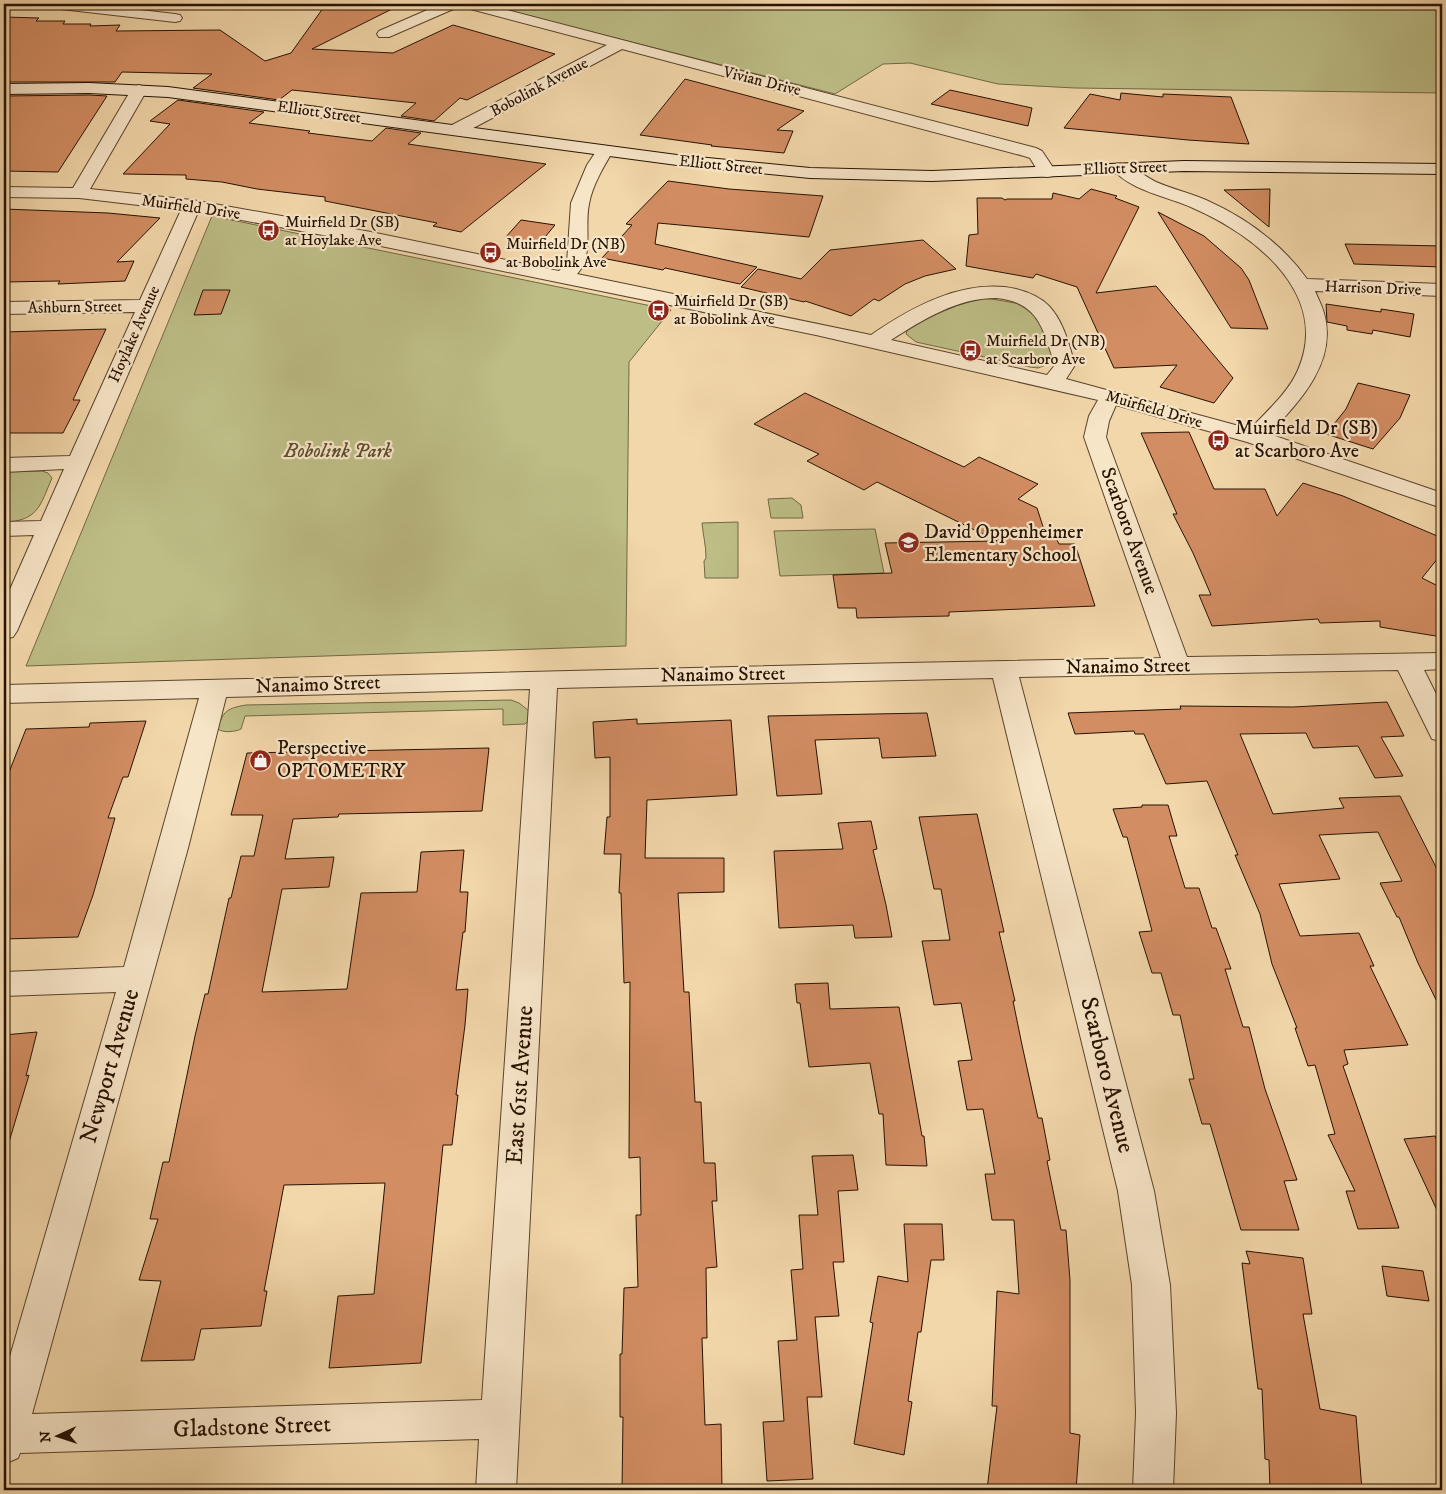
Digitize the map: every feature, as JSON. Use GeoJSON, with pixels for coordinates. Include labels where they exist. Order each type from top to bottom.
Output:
{"type":"FeatureCollection","features":[{"type":"Feature","properties":{"kind":"street"},"geometry":{"type":"LineString","coordinates":[[52,4],[175,18]]}},
{"type":"Feature","properties":{"kind":"street"},"geometry":{"type":"LineString","coordinates":[[384,34],[453,4]]}},
{"type":"Feature","properties":{"kind":"street","name":"Vivian Drive"},"geometry":{"type":"LineString","coordinates":[[468,4],[1030,152],[1036,155],[1047,172]]}},
{"type":"Feature","properties":{"kind":"street","name":"Bobolink Avenue"},"geometry":{"type":"LineString","coordinates":[[456,130],[622,44]]}},
{"type":"Feature","properties":{"kind":"street","name":"Elliott Street"},"geometry":{"type":"LineString","coordinates":[[4,89],[80,88],[139,90],[200,96],[605,151],[733,167],[810,173],[922,176],[1121,168],[1256,166],[1442,169]]}},
{"type":"Feature","properties":{"kind":"street"},"geometry":{"type":"LineString","coordinates":[[79,193],[139,90]]}},
{"type":"Feature","properties":{"kind":"street"},"geometry":{"type":"LineString","coordinates":[[564,277],[576,264],[580,202],[596,165],[605,151]]}},
{"type":"Feature","properties":{"kind":"street"},"geometry":{"type":"LineString","coordinates":[[1121,168],[1132,178],[1200,204],[1247,229],[1269,246],[1303,285],[1317,323],[1316,347],[1308,370],[1296,390],[1255,437]]}},
{"type":"Feature","properties":{"kind":"street","name":"Muirfield Drive"},"geometry":{"type":"LineString","coordinates":[[4,192],[79,193],[192,205],[564,277],[875,342],[1053,382],[1255,437],[1442,501]]}},
{"type":"Feature","properties":{"kind":"street","name":"Hoylake Avenue"},"geometry":{"type":"LineString","coordinates":[[4,631],[192,205]]}},
{"type":"Feature","properties":{"kind":"street","name":"Harrison Drive"},"geometry":{"type":"LineString","coordinates":[[1303,285],[1442,290]]}},
{"type":"Feature","properties":{"kind":"street"},"geometry":{"type":"LineString","coordinates":[[875,342],[890,331],[966,294],[994,292],[1009,294],[1032,302],[1042,309],[1047,317],[1066,365],[1053,382]]}},
{"type":"Feature","properties":{"kind":"street","name":"Ashburn Street"},"geometry":{"type":"LineString","coordinates":[[4,308],[146,306]]}},
{"type":"Feature","properties":{"kind":"street","name":"Scarboro Avenue"},"geometry":{"type":"LineString","coordinates":[[1111,397],[1096,423],[1095,437],[1178,666]]}},
{"type":"Feature","properties":{"kind":"street"},"geometry":{"type":"LineString","coordinates":[[4,465],[77,462]]}},
{"type":"Feature","properties":{"kind":"street"},"geometry":{"type":"LineString","coordinates":[[4,529],[48,528]]}},
{"type":"Feature","properties":{"kind":"street","name":"Nanaimo Street"},"geometry":{"type":"LineString","coordinates":[[4,694],[1004,669],[1442,661]]}},
{"type":"Feature","properties":{"kind":"street"},"geometry":{"type":"LineString","coordinates":[[1407,662],[1442,732]]}},
{"type":"Feature","properties":{"kind":"street","name":"Scarboro Avenue"},"geometry":{"type":"LineString","coordinates":[[1004,669],[1039,801],[1136,1191],[1151,1285],[1156,1413],[1153,1490]]}},
{"type":"Feature","properties":{"kind":"street","name":"East 61st Avenue"},"geometry":{"type":"LineString","coordinates":[[496,1490],[544,680]]}},
{"type":"Feature","properties":{"kind":"street","name":"Newport Avenue"},"geometry":{"type":"LineString","coordinates":[[5,1438],[134,979],[173,848],[215,688]]}},
{"type":"Feature","properties":{"kind":"street"},"geometry":{"type":"LineString","coordinates":[[4,984],[134,979]]}},
{"type":"Feature","properties":{"kind":"street","name":"Gladstone Street"},"geometry":{"type":"LineString","coordinates":[[5,1438],[499,1419]]}},
{"type":"Feature","properties":{"kind":"green space"},"geometry":{"type":"Polygon","coordinates":[[[482,4],[1442,4],[1442,93],[1075,88],[998,84],[910,63],[883,64],[835,94],[482,4]]]}},
{"type":"Feature","properties":{"kind":"green space","name":"Bobolink Park"},"geometry":{"type":"Polygon","coordinates":[[[212,216],[671,310],[629,362],[626,646],[26,666],[212,216]]]}},
{"type":"Feature","properties":{"kind":"green space"},"geometry":{"type":"Polygon","coordinates":[[[986,298],[1021,304],[1038,317],[1054,362],[1038,368],[1030,367],[916,342],[906,334],[908,328],[946,310],[986,298]]]}},
{"type":"Feature","properties":{"kind":"green space"},"geometry":{"type":"Polygon","coordinates":[[[42,471],[48,473],[52,478],[41,504],[31,515],[24,519],[4,522],[4,472],[42,471]]]}},
{"type":"Feature","properties":{"kind":"green space"},"geometry":{"type":"Polygon","coordinates":[[[792,498],[801,505],[803,518],[771,518],[768,499],[792,498]]]}},
{"type":"Feature","properties":{"kind":"green space"},"geometry":{"type":"Polygon","coordinates":[[[738,522],[738,578],[705,578],[704,561],[706,553],[702,523],[738,522]]]}},
{"type":"Feature","properties":{"kind":"green space"},"geometry":{"type":"Polygon","coordinates":[[[875,529],[884,573],[780,576],[774,531],[875,529]]]}},
{"type":"Feature","properties":{"kind":"green space"},"geometry":{"type":"Polygon","coordinates":[[[511,700],[519,703],[529,711],[529,720],[525,724],[503,725],[503,709],[245,716],[241,729],[229,732],[218,729],[227,711],[246,705],[511,700]]]}},
{"type":"Feature","properties":{"kind":"building"},"geometry":{"type":"Polygon","coordinates":[[[326,4],[402,4],[312,49],[393,53],[453,25],[555,54],[467,100],[460,98],[434,121],[401,116],[416,103],[292,90],[279,100],[193,88],[212,74],[122,72],[115,82],[4,82],[4,17],[39,18],[36,21],[65,21],[63,24],[91,24],[90,26],[120,25],[116,31],[220,30],[265,61],[291,53],[326,4]]]}},
{"type":"Feature","properties":{"kind":"building"},"geometry":{"type":"Polygon","coordinates":[[[685,79],[804,111],[777,130],[793,131],[784,153],[711,146],[640,135],[685,79]]]}},
{"type":"Feature","properties":{"kind":"building"},"geometry":{"type":"Polygon","coordinates":[[[950,90],[1032,108],[1028,126],[931,104],[950,90]]]}},
{"type":"Feature","properties":{"kind":"building"},"geometry":{"type":"Polygon","coordinates":[[[1121,93],[1163,97],[1163,94],[1231,97],[1249,144],[1064,128],[1090,94],[1120,100],[1121,93]]]}},
{"type":"Feature","properties":{"kind":"building"},"geometry":{"type":"Polygon","coordinates":[[[4,96],[107,96],[58,172],[4,171],[4,96]]]}},
{"type":"Feature","properties":{"kind":"building"},"geometry":{"type":"Polygon","coordinates":[[[178,100],[264,112],[249,123],[372,141],[386,128],[421,133],[408,144],[546,164],[461,232],[433,226],[437,223],[325,201],[325,197],[257,189],[222,182],[186,179],[186,175],[123,174],[170,124],[150,121],[178,100]]]}},
{"type":"Feature","properties":{"kind":"building"},"geometry":{"type":"Polygon","coordinates":[[[668,181],[729,189],[823,196],[809,237],[658,223],[655,244],[757,267],[740,284],[665,268],[663,270],[602,258],[632,225],[626,224],[668,181]]]}},
{"type":"Feature","properties":{"kind":"building"},"geometry":{"type":"Polygon","coordinates":[[[1091,189],[1117,196],[1115,198],[1139,207],[1096,293],[1156,286],[1233,378],[1214,403],[1160,387],[1177,365],[1114,368],[1077,287],[1036,274],[1033,278],[966,266],[969,235],[978,234],[977,198],[1002,198],[1005,200],[1052,199],[1053,193],[1079,199],[1091,189]]]}},
{"type":"Feature","properties":{"kind":"building"},"geometry":{"type":"Polygon","coordinates":[[[1270,189],[1269,227],[1224,190],[1270,189]]]}},
{"type":"Feature","properties":{"kind":"building"},"geometry":{"type":"Polygon","coordinates":[[[4,209],[108,213],[160,218],[117,262],[134,261],[125,281],[58,284],[60,281],[4,282],[4,209]]]}},
{"type":"Feature","properties":{"kind":"building"},"geometry":{"type":"Polygon","coordinates":[[[1158,212],[1204,236],[1241,268],[1249,280],[1268,329],[1231,328],[1158,212]]]}},
{"type":"Feature","properties":{"kind":"building"},"geometry":{"type":"Polygon","coordinates":[[[521,220],[555,225],[540,243],[505,238],[521,220]]]}},
{"type":"Feature","properties":{"kind":"building"},"geometry":{"type":"Polygon","coordinates":[[[923,240],[956,269],[925,276],[905,284],[879,301],[874,299],[851,316],[805,301],[741,287],[758,269],[801,279],[830,250],[923,240]]]}},
{"type":"Feature","properties":{"kind":"building"},"geometry":{"type":"Polygon","coordinates":[[[1345,244],[1442,246],[1442,267],[1354,264],[1345,244]]]}},
{"type":"Feature","properties":{"kind":"building"},"geometry":{"type":"Polygon","coordinates":[[[203,290],[230,290],[221,314],[194,315],[203,290]]]}},
{"type":"Feature","properties":{"kind":"building"},"geometry":{"type":"Polygon","coordinates":[[[1326,304],[1381,312],[1381,309],[1414,314],[1410,337],[1373,330],[1372,334],[1347,330],[1347,326],[1327,322],[1326,304]]]}},
{"type":"Feature","properties":{"kind":"building"},"geometry":{"type":"Polygon","coordinates":[[[106,329],[73,400],[80,400],[63,433],[4,433],[4,332],[106,329]]]}},
{"type":"Feature","properties":{"kind":"building"},"geometry":{"type":"Polygon","coordinates":[[[1358,383],[1410,395],[1400,418],[1373,449],[1326,434],[1346,409],[1358,383]]]}},
{"type":"Feature","properties":{"kind":"building"},"geometry":{"type":"Polygon","coordinates":[[[805,393],[964,467],[979,457],[1038,484],[1018,499],[1037,508],[1047,539],[1056,538],[1059,544],[1075,544],[1095,606],[949,612],[949,616],[857,618],[856,608],[838,608],[833,575],[892,573],[885,543],[997,541],[877,482],[864,490],[807,461],[819,454],[754,424],[805,393]]]}},
{"type":"Feature","properties":{"kind":"building"},"geometry":{"type":"Polygon","coordinates":[[[1189,432],[1214,489],[1265,489],[1277,516],[1303,483],[1343,496],[1442,538],[1442,553],[1422,578],[1442,588],[1442,637],[1380,627],[1380,621],[1320,623],[1318,619],[1212,626],[1199,595],[1211,595],[1193,553],[1173,514],[1177,514],[1141,433],[1189,432]]]}},
{"type":"Feature","properties":{"kind":"building"},"geometry":{"type":"Polygon","coordinates":[[[1387,702],[1404,736],[1381,737],[1403,776],[1375,778],[1358,746],[1313,748],[1306,733],[1240,734],[1273,814],[1344,808],[1339,798],[1400,796],[1442,879],[1442,1012],[1418,963],[1399,917],[1397,917],[1380,883],[1402,881],[1378,832],[1319,835],[1340,879],[1279,884],[1300,936],[1359,933],[1374,966],[1370,966],[1408,1045],[1344,1050],[1348,1064],[1343,1066],[1399,1228],[1358,1229],[1346,1191],[1355,1191],[1328,1135],[1335,1134],[1315,1065],[1308,1066],[1295,1028],[1297,1028],[1272,964],[1260,914],[1207,781],[1166,784],[1144,734],[1135,734],[1134,731],[1075,734],[1068,713],[1181,709],[1180,706],[1293,707],[1387,702]]]}},
{"type":"Feature","properties":{"kind":"building"},"geometry":{"type":"Polygon","coordinates":[[[927,713],[936,756],[882,758],[879,738],[815,740],[822,794],[777,796],[768,716],[927,713]]]}},
{"type":"Feature","properties":{"kind":"building"},"geometry":{"type":"Polygon","coordinates":[[[637,719],[637,724],[731,720],[737,795],[647,800],[645,858],[724,858],[724,892],[678,893],[684,992],[689,992],[695,1102],[701,1102],[704,1163],[715,1163],[717,1201],[712,1201],[717,1267],[706,1268],[707,1338],[702,1338],[705,1425],[721,1424],[722,1490],[622,1490],[623,1417],[620,1417],[620,1354],[622,1354],[624,1288],[638,1287],[636,1215],[641,1215],[640,1157],[629,1158],[630,982],[624,983],[621,893],[619,893],[621,854],[604,854],[607,817],[610,817],[610,757],[595,758],[593,722],[637,719]]]}},
{"type":"Feature","properties":{"kind":"building"},"geometry":{"type":"Polygon","coordinates":[[[146,721],[128,777],[123,777],[108,818],[115,818],[93,895],[78,937],[4,939],[4,785],[26,729],[89,727],[90,723],[146,721]]]}},
{"type":"Feature","properties":{"kind":"building"},"geometry":{"type":"Polygon","coordinates":[[[489,748],[482,811],[339,814],[338,817],[293,819],[285,859],[334,857],[329,887],[282,889],[262,992],[347,989],[361,893],[417,892],[421,852],[464,850],[460,892],[468,892],[465,932],[463,932],[456,990],[468,989],[465,1025],[452,1145],[443,1145],[421,1363],[329,1368],[338,1296],[374,1294],[385,1183],[284,1185],[264,1291],[267,1291],[261,1326],[201,1329],[194,1360],[141,1361],[161,1281],[139,1280],[158,1219],[150,1219],[163,1162],[169,1162],[195,1036],[205,994],[208,994],[229,898],[231,898],[241,856],[254,856],[263,815],[231,815],[247,753],[489,748]]]}},
{"type":"Feature","properties":{"kind":"building"},"geometry":{"type":"Polygon","coordinates":[[[1142,805],[1168,805],[1177,836],[1169,836],[1185,888],[1199,888],[1212,928],[1216,928],[1231,969],[1225,969],[1243,1027],[1249,1027],[1265,1089],[1297,1180],[1284,1181],[1299,1230],[1241,1230],[1210,1124],[1202,1124],[1189,1079],[1194,1079],[1180,1015],[1173,1015],[1161,973],[1152,973],[1139,932],[1152,931],[1127,837],[1123,837],[1113,809],[1142,807],[1142,805]]]}},
{"type":"Feature","properties":{"kind":"building"},"geometry":{"type":"Polygon","coordinates":[[[977,814],[1004,932],[999,932],[1015,1001],[1013,1001],[1022,1045],[1038,1118],[1042,1118],[1050,1160],[1047,1161],[1061,1230],[1066,1230],[1070,1280],[1070,1433],[1080,1435],[1076,1490],[987,1490],[997,1406],[992,1406],[997,1291],[1019,1294],[1014,1220],[992,1220],[985,1174],[995,1174],[983,1109],[967,1110],[958,1061],[972,1060],[961,1003],[934,1005],[922,941],[950,940],[941,889],[934,889],[919,817],[977,814]]]}},
{"type":"Feature","properties":{"kind":"building"},"geometry":{"type":"Polygon","coordinates":[[[871,821],[877,849],[873,850],[892,937],[855,938],[853,925],[779,928],[774,851],[843,849],[838,823],[871,821]]]}},
{"type":"Feature","properties":{"kind":"building"},"geometry":{"type":"Polygon","coordinates":[[[828,983],[830,1009],[899,1007],[922,1136],[924,1136],[927,1166],[886,1165],[883,1114],[879,1114],[870,1063],[809,1067],[800,1003],[797,1003],[795,984],[828,983]]]}},
{"type":"Feature","properties":{"kind":"building"},"geometry":{"type":"Polygon","coordinates":[[[37,1032],[26,1076],[29,1075],[9,1142],[4,1141],[4,1035],[37,1032]]]}},
{"type":"Feature","properties":{"kind":"building"},"geometry":{"type":"Polygon","coordinates":[[[1435,1136],[1442,1150],[1442,1221],[1404,1139],[1435,1136]]]}},
{"type":"Feature","properties":{"kind":"building"},"geometry":{"type":"Polygon","coordinates":[[[853,1155],[858,1190],[838,1191],[844,1262],[833,1262],[839,1316],[815,1317],[822,1397],[807,1397],[813,1479],[767,1481],[763,1422],[784,1421],[778,1341],[797,1340],[791,1270],[803,1269],[799,1215],[818,1215],[812,1156],[853,1155]]]}},
{"type":"Feature","properties":{"kind":"building"},"geometry":{"type":"Polygon","coordinates":[[[904,1224],[942,1224],[944,1260],[931,1260],[921,1332],[918,1332],[908,1401],[912,1402],[904,1455],[854,1444],[873,1323],[870,1322],[878,1276],[908,1282],[904,1224]]]}},
{"type":"Feature","properties":{"kind":"building"},"geometry":{"type":"Polygon","coordinates":[[[1246,1251],[1303,1258],[1312,1314],[1303,1314],[1320,1409],[1356,1416],[1362,1490],[1270,1490],[1269,1460],[1265,1459],[1262,1389],[1258,1389],[1242,1263],[1250,1264],[1246,1251]]]}},
{"type":"Feature","properties":{"kind":"building"},"geometry":{"type":"Polygon","coordinates":[[[1382,1266],[1423,1271],[1429,1301],[1387,1296],[1382,1266]]]}},
{"type":"Feature","properties":{"kind":"place","name":"Muirfield Dr (SB) at Hoylake Ave"},"geometry":{"type":"Point","coordinates":[269,231]}},
{"type":"Feature","properties":{"kind":"place","name":"Muirfield Dr (NB) at Bobolink Ave"},"geometry":{"type":"Point","coordinates":[490,253]}},
{"type":"Feature","properties":{"kind":"place","name":"Muirfield Dr (SB) at Bobolink Ave"},"geometry":{"type":"Point","coordinates":[658,310]}},
{"type":"Feature","properties":{"kind":"place","name":"Muirfield Dr (NB) at Scarboro Ave"},"geometry":{"type":"Point","coordinates":[970,350]}},
{"type":"Feature","properties":{"kind":"place","name":"Muirfield Dr (SB) at Scarboro Ave"},"geometry":{"type":"Point","coordinates":[1219,440]}},
{"type":"Feature","properties":{"kind":"place","name":"David Oppenheimer Elementary School"},"geometry":{"type":"Point","coordinates":[908,543]}},
{"type":"Feature","properties":{"kind":"place","name":"Perspective OPTOMETRY"},"geometry":{"type":"Point","coordinates":[261,760]}}]}
